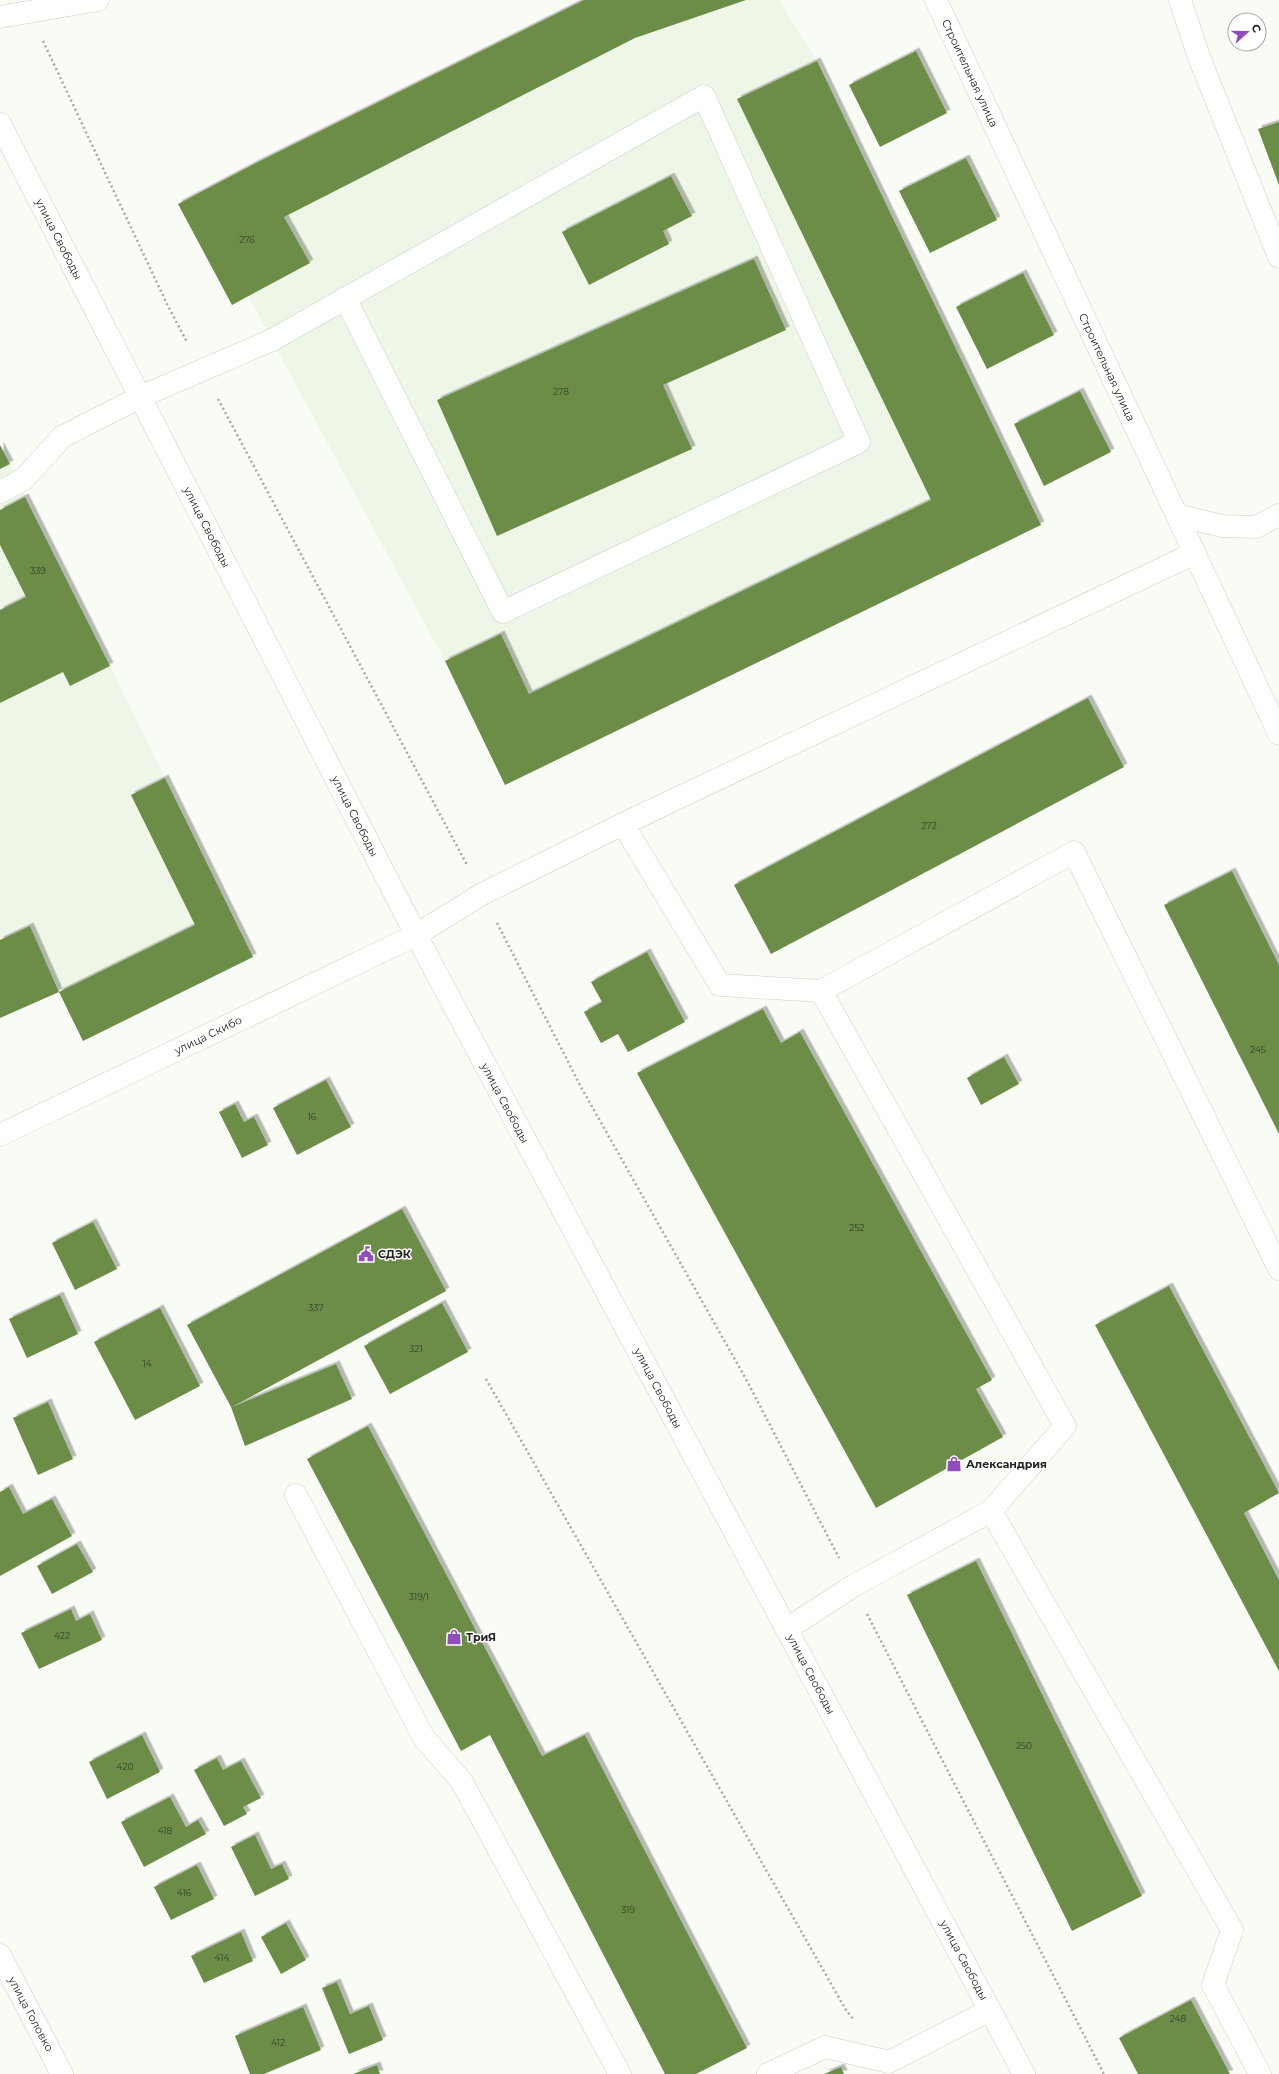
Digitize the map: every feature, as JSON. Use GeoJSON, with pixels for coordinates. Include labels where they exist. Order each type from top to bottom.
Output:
{"type":"FeatureCollection","features":[{"type":"Feature","properties":{"kind":"main road"},"geometry":{"type":"LineString","coordinates":[[0,17],[98,0]]}},
{"type":"Feature","properties":{"kind":"main road","name":"Строительная улица"},"geometry":{"type":"LineString","coordinates":[[936,0],[1279,734]]}},
{"type":"Feature","properties":{"kind":"main road"},"geometry":{"type":"LineString","coordinates":[[1180,0],[1199,57],[1279,256]]}},
{"type":"Feature","properties":{"kind":"main road"},"geometry":{"type":"LineString","coordinates":[[0,492],[24,479],[62,437],[140,397],[272,340],[345,298],[704,96],[859,442],[503,612],[345,298]]}},
{"type":"Feature","properties":{"kind":"main road","name":"улица Свободы"},"geometry":{"type":"LineString","coordinates":[[0,124],[416,935],[1024,2074]]}},
{"type":"Feature","properties":{"kind":"main road"},"geometry":{"type":"LineString","coordinates":[[1176,515],[1222,526],[1256,527],[1279,515]]}},
{"type":"Feature","properties":{"kind":"main road","name":"улица Скибо"},"geometry":{"type":"LineString","coordinates":[[0,1135],[416,935],[482,894],[623,824],[1195,553]]}},
{"type":"Feature","properties":{"kind":"main road"},"geometry":{"type":"LineString","coordinates":[[623,824],[720,985],[821,991],[1074,852],[1279,1269]]}},
{"type":"Feature","properties":{"kind":"main road"},"geometry":{"type":"LineString","coordinates":[[787,1629],[853,1586],[991,1511],[1065,1426],[821,991]]}},
{"type":"Feature","properties":{"kind":"main road"},"geometry":{"type":"LineString","coordinates":[[296,1495],[424,1738],[462,1782],[620,2074]]}},
{"type":"Feature","properties":{"kind":"main road"},"geometry":{"type":"LineString","coordinates":[[991,1511],[1232,1930],[1213,1985],[1260,2074]]}},
{"type":"Feature","properties":{"kind":"main road","name":"улица Головко"},"geometry":{"type":"LineString","coordinates":[[0,1955],[62,2074]]}},
{"type":"Feature","properties":{"kind":"main road"},"geometry":{"type":"LineString","coordinates":[[768,2074],[825,2047],[889,2062],[990,2010]]}},
{"type":"Feature","properties":{"kind":"path"},"geometry":{"type":"LineString","coordinates":[[29,12],[167,304],[482,894],[582,1089],[746,1379],[1104,2074]]}},
{"type":"Feature","properties":{"kind":"path"},"geometry":{"type":"LineString","coordinates":[[486,1379],[842,2003],[855,2022]]}},
{"type":"Feature","properties":{"kind":"shaded area"},"geometry":{"type":"Polygon","coordinates":[[[746,0],[779,0],[817,61],[1041,525],[505,785],[445,661],[248,296],[309,263],[284,217],[635,38],[746,0]]]}},
{"type":"Feature","properties":{"kind":"shaded area"},"geometry":{"type":"Polygon","coordinates":[[[10,464],[25,497],[0,510],[0,469],[10,464]]]}},
{"type":"Feature","properties":{"kind":"shaded area"},"geometry":{"type":"Polygon","coordinates":[[[0,545],[26,597],[0,610],[0,545]]]}},
{"type":"Feature","properties":{"kind":"shaded area"},"geometry":{"type":"Polygon","coordinates":[[[110,666],[253,957],[83,1041],[30,927],[0,940],[0,703],[63,672],[70,686],[110,666]]]}},
{"type":"Feature","properties":{"kind":"building"},"geometry":{"type":"Polygon","coordinates":[[[584,0],[746,0],[635,38],[284,217],[310,263],[232,305],[178,204],[256,163],[584,0]]]}},
{"type":"Feature","properties":{"kind":"building"},"geometry":{"type":"Polygon","coordinates":[[[916,51],[947,113],[880,147],[849,85],[916,51]]]}},
{"type":"Feature","properties":{"kind":"building"},"geometry":{"type":"Polygon","coordinates":[[[817,61],[1041,525],[505,785],[445,661],[501,634],[529,694],[931,500],[737,99],[817,61]]]}},
{"type":"Feature","properties":{"kind":"building"},"geometry":{"type":"Polygon","coordinates":[[[1279,122],[1279,185],[1258,129],[1279,122]]]}},
{"type":"Feature","properties":{"kind":"building"},"geometry":{"type":"Polygon","coordinates":[[[966,158],[997,220],[930,253],[899,191],[966,158]]]}},
{"type":"Feature","properties":{"kind":"building"},"geometry":{"type":"Polygon","coordinates":[[[671,176],[692,216],[663,231],[669,244],[589,285],[562,232],[671,176]]]}},
{"type":"Feature","properties":{"kind":"building"},"geometry":{"type":"Polygon","coordinates":[[[754,259],[786,330],[663,385],[692,449],[497,536],[437,400],[754,259]]]}},
{"type":"Feature","properties":{"kind":"building"},"geometry":{"type":"Polygon","coordinates":[[[1023,273],[1054,335],[987,369],[956,307],[1023,273]]]}},
{"type":"Feature","properties":{"kind":"building"},"geometry":{"type":"Polygon","coordinates":[[[1080,391],[1111,452],[1044,486],[1014,424],[1080,391]]]}},
{"type":"Feature","properties":{"kind":"building"},"geometry":{"type":"Polygon","coordinates":[[[0,445],[10,464],[0,469],[0,445]]]}},
{"type":"Feature","properties":{"kind":"building"},"geometry":{"type":"Polygon","coordinates":[[[25,497],[110,666],[70,686],[63,672],[0,703],[0,610],[26,597],[0,545],[0,510],[25,497]]]}},
{"type":"Feature","properties":{"kind":"building"},"geometry":{"type":"Polygon","coordinates":[[[1088,698],[1124,767],[771,954],[734,885],[1088,698]]]}},
{"type":"Feature","properties":{"kind":"building"},"geometry":{"type":"Polygon","coordinates":[[[165,778],[253,957],[83,1041],[59,992],[195,925],[131,795],[165,778]]]}},
{"type":"Feature","properties":{"kind":"building"},"geometry":{"type":"Polygon","coordinates":[[[1232,871],[1279,965],[1279,1134],[1164,905],[1232,871]]]}},
{"type":"Feature","properties":{"kind":"building"},"geometry":{"type":"Polygon","coordinates":[[[30,926],[59,992],[0,1018],[0,940],[30,926]]]}},
{"type":"Feature","properties":{"kind":"building"},"geometry":{"type":"Polygon","coordinates":[[[647,952],[685,1022],[628,1052],[618,1034],[601,1043],[584,1012],[602,1002],[591,982],[647,952]]]}},
{"type":"Feature","properties":{"kind":"building"},"geometry":{"type":"Polygon","coordinates":[[[763,1009],[781,1043],[800,1032],[992,1380],[976,1389],[1003,1437],[876,1508],[637,1073],[763,1009]]]}},
{"type":"Feature","properties":{"kind":"building"},"geometry":{"type":"Polygon","coordinates":[[[1004,1057],[1019,1084],[981,1105],[967,1078],[1004,1057]]]}},
{"type":"Feature","properties":{"kind":"building"},"geometry":{"type":"Polygon","coordinates":[[[326,1080],[351,1127],[297,1155],[273,1108],[326,1080]]]}},
{"type":"Feature","properties":{"kind":"building"},"geometry":{"type":"Polygon","coordinates":[[[235,1104],[244,1122],[254,1117],[268,1145],[242,1158],[219,1112],[235,1104]]]}},
{"type":"Feature","properties":{"kind":"building"},"geometry":{"type":"Polygon","coordinates":[[[402,1209],[446,1291],[232,1407],[336,1364],[352,1399],[245,1446],[231,1407],[187,1325],[402,1209]]]}},
{"type":"Feature","properties":{"kind":"building"},"geometry":{"type":"Polygon","coordinates":[[[93,1222],[117,1269],[75,1290],[52,1243],[93,1222]]]}},
{"type":"Feature","properties":{"kind":"building"},"geometry":{"type":"Polygon","coordinates":[[[1169,1286],[1279,1493],[1244,1513],[1279,1580],[1279,1671],[1095,1325],[1169,1286]]]}},
{"type":"Feature","properties":{"kind":"building"},"geometry":{"type":"Polygon","coordinates":[[[60,1295],[78,1334],[27,1358],[9,1319],[60,1295]]]}},
{"type":"Feature","properties":{"kind":"building"},"geometry":{"type":"Polygon","coordinates":[[[442,1303],[468,1352],[390,1394],[364,1346],[442,1303]]]}},
{"type":"Feature","properties":{"kind":"building"},"geometry":{"type":"Polygon","coordinates":[[[160,1308],[200,1386],[135,1420],[94,1342],[160,1308]]]}},
{"type":"Feature","properties":{"kind":"building"},"geometry":{"type":"Polygon","coordinates":[[[48,1402],[73,1459],[38,1475],[13,1418],[48,1402]]]}},
{"type":"Feature","properties":{"kind":"building"},"geometry":{"type":"Polygon","coordinates":[[[368,1426],[542,1756],[585,1735],[747,2048],[696,2074],[665,2074],[490,1735],[461,1751],[307,1459],[368,1426]]]}},
{"type":"Feature","properties":{"kind":"building"},"geometry":{"type":"Polygon","coordinates":[[[9,1487],[23,1514],[52,1499],[72,1536],[0,1576],[0,1492],[9,1487]]]}},
{"type":"Feature","properties":{"kind":"building"},"geometry":{"type":"Polygon","coordinates":[[[77,1544],[93,1572],[52,1594],[37,1566],[77,1544]]]}},
{"type":"Feature","properties":{"kind":"building"},"geometry":{"type":"Polygon","coordinates":[[[976,1561],[1142,1896],[1072,1931],[907,1595],[976,1561]]]}},
{"type":"Feature","properties":{"kind":"building"},"geometry":{"type":"Polygon","coordinates":[[[71,1609],[76,1621],[90,1614],[102,1640],[39,1669],[21,1633],[71,1609]]]}},
{"type":"Feature","properties":{"kind":"building"},"geometry":{"type":"Polygon","coordinates":[[[142,1735],[160,1772],[107,1799],[89,1762],[142,1735]]]}},
{"type":"Feature","properties":{"kind":"building"},"geometry":{"type":"Polygon","coordinates":[[[217,1758],[223,1770],[241,1761],[261,1798],[243,1807],[247,1814],[224,1826],[194,1770],[217,1758]]]}},
{"type":"Feature","properties":{"kind":"building"},"geometry":{"type":"Polygon","coordinates":[[[170,1797],[186,1827],[198,1820],[206,1834],[144,1867],[121,1822],[170,1797]]]}},
{"type":"Feature","properties":{"kind":"building"},"geometry":{"type":"Polygon","coordinates":[[[255,1835],[271,1869],[282,1864],[289,1879],[255,1896],[231,1847],[255,1835]]]}},
{"type":"Feature","properties":{"kind":"building"},"geometry":{"type":"Polygon","coordinates":[[[197,1865],[214,1899],[171,1920],[154,1887],[197,1865]]]}},
{"type":"Feature","properties":{"kind":"building"},"geometry":{"type":"Polygon","coordinates":[[[286,1923],[306,1960],[281,1974],[261,1937],[286,1923]]]}},
{"type":"Feature","properties":{"kind":"building"},"geometry":{"type":"Polygon","coordinates":[[[241,1932],[253,1961],[204,1983],[191,1956],[241,1932]]]}},
{"type":"Feature","properties":{"kind":"building"},"geometry":{"type":"Polygon","coordinates":[[[337,1982],[350,2014],[369,2006],[383,2040],[349,2054],[322,1988],[337,1982]]]}},
{"type":"Feature","properties":{"kind":"building"},"geometry":{"type":"Polygon","coordinates":[[[1191,2000],[1230,2074],[1138,2074],[1119,2038],[1191,2000]]]}},
{"type":"Feature","properties":{"kind":"building"},"geometry":{"type":"Polygon","coordinates":[[[303,2007],[321,2050],[264,2074],[250,2074],[235,2036],[303,2007]]]}},
{"type":"Feature","properties":{"kind":"building"},"geometry":{"type":"Polygon","coordinates":[[[377,2065],[380,2074],[353,2074],[377,2065]]]}},
{"type":"Feature","properties":{"kind":"building"},"geometry":{"type":"Polygon","coordinates":[[[841,2067],[844,2074],[824,2074],[841,2067]]]}},
{"type":"Feature","properties":{"kind":"place","name":"СДЭК"},"geometry":{"type":"Point","coordinates":[366,1254]}},
{"type":"Feature","properties":{"kind":"place","name":"Александрия"},"geometry":{"type":"Point","coordinates":[954,1464]}},
{"type":"Feature","properties":{"kind":"place","name":"ТриЯ"},"geometry":{"type":"Point","coordinates":[454,1637]}}]}
